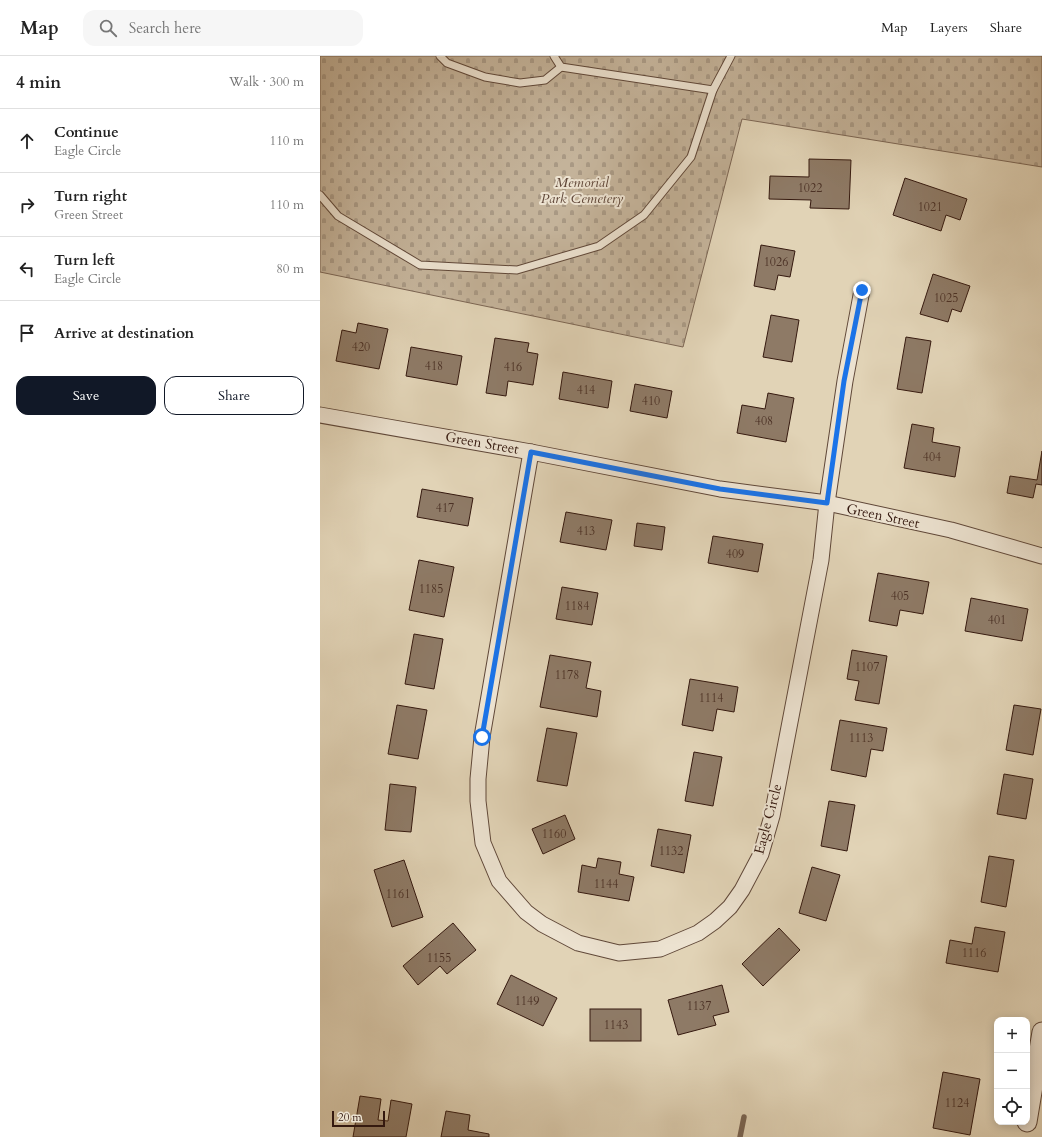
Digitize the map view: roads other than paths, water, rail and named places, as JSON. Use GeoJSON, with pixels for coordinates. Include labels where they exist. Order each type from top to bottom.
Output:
{"type":"FeatureCollection","features":[{"type":"Feature","properties":{"kind":"street","name":"Eagle Circle"},"geometry":{"type":"LineString","coordinates":[[531,452],[482,737],[478,794],[483,843],[499,881],[526,912],[542,924],[578,943],[620,953],[660,949],[698,933],[715,921],[730,907],[742,890],[761,854],[772,816],[821,560],[827,503],[844,381],[862,290]]}},
{"type":"Feature","properties":{"kind":"street","name":"Green Street"},"geometry":{"type":"LineString","coordinates":[[320,415],[531,452],[720,489],[827,503],[951,530],[1042,556]]}},
{"type":"Feature","properties":{"kind":"street"},"geometry":{"type":"LineString","coordinates":[[1030,1104],[1042,1032]]}},
{"type":"Feature","properties":{"kind":"street"},"geometry":{"type":"LineString","coordinates":[[1024,1137],[1026,1125]]}},
{"type":"Feature","properties":{"kind":"lane"},"geometry":{"type":"LineString","coordinates":[[440,56],[447,63],[485,77],[520,83],[545,80],[561,67],[713,90]]}},
{"type":"Feature","properties":{"kind":"lane"},"geometry":{"type":"LineString","coordinates":[[554,56],[561,67]]}},
{"type":"Feature","properties":{"kind":"lane"},"geometry":{"type":"LineString","coordinates":[[320,195],[338,216],[420,264],[517,270],[600,246],[644,215],[690,157],[713,90],[731,56]]}},
{"type":"Feature","properties":{"kind":"waterway"},"geometry":{"type":"LineString","coordinates":[[740,1137],[744,1117]]}},
{"type":"Feature","properties":{"kind":"park label","name":"Memorial Park Cemetery"},"geometry":{"type":"Point","coordinates":[582,190]}}]}
